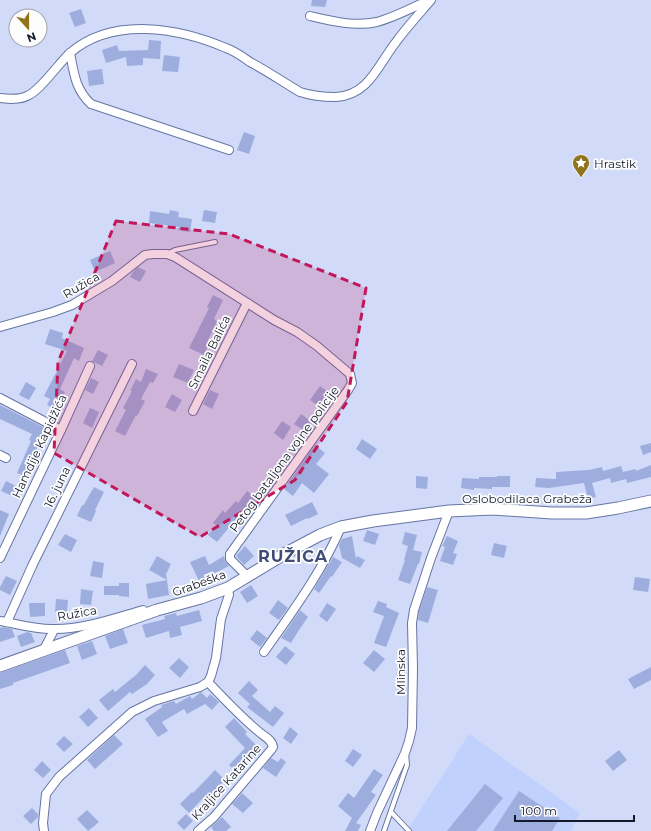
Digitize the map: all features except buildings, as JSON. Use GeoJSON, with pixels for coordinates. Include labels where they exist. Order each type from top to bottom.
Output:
{"type":"FeatureCollection","features":[{"type":"Feature","properties":{"kind":"street"},"geometry":{"type":"LineString","coordinates":[[310,16],[339,22],[378,22],[431,0]]}},
{"type":"Feature","properties":{"kind":"street"},"geometry":{"type":"LineString","coordinates":[[0,98],[19,99],[31,94],[70,53],[85,42],[102,35],[118,31],[139,29],[168,32],[197,38],[227,48],[300,92],[324,97],[343,96],[356,92],[364,86],[383,62],[395,43],[431,0]]}},
{"type":"Feature","properties":{"kind":"street"},"geometry":{"type":"LineString","coordinates":[[70,53],[80,93],[91,104],[229,150]]}},
{"type":"Feature","properties":{"kind":"street","name":"Petog bataljona vojne policije"},"geometry":{"type":"LineString","coordinates":[[167,254],[175,257],[247,303],[297,332],[317,346],[350,374],[352,379],[352,383],[348,390],[230,554],[230,559],[247,576]]}},
{"type":"Feature","properties":{"kind":"street","name":"Ružica"},"geometry":{"type":"LineString","coordinates":[[0,327],[54,312],[72,305],[107,284],[145,255],[167,254]]}},
{"type":"Feature","properties":{"kind":"street","name":"Smaila Balića"},"geometry":{"type":"LineString","coordinates":[[193,411],[247,303]]}},
{"type":"Feature","properties":{"kind":"street","name":"16. juna"},"geometry":{"type":"LineString","coordinates":[[3,622],[132,364]]}},
{"type":"Feature","properties":{"kind":"street","name":"Hamdije Kapidžića"},"geometry":{"type":"LineString","coordinates":[[0,558],[90,366]]}},
{"type":"Feature","properties":{"kind":"street"},"geometry":{"type":"LineString","coordinates":[[0,398],[61,430]]}},
{"type":"Feature","properties":{"kind":"street","name":"Oslobodilaca Grabeža"},"geometry":{"type":"LineString","coordinates":[[449,511],[493,509],[552,513],[586,513],[651,501]]}},
{"type":"Feature","properties":{"kind":"street","name":"Grabeška"},"geometry":{"type":"LineString","coordinates":[[0,666],[157,610],[201,598],[228,588],[313,538],[341,527],[373,520],[449,511]]}},
{"type":"Feature","properties":{"kind":"street","name":"Mlinska"},"geometry":{"type":"LineString","coordinates":[[370,831],[387,790],[406,753],[412,728],[412,634],[414,610],[431,558],[449,511]]}},
{"type":"Feature","properties":{"kind":"street"},"geometry":{"type":"LineString","coordinates":[[264,652],[332,550],[341,527]]}},
{"type":"Feature","properties":{"kind":"street"},"geometry":{"type":"LineString","coordinates":[[44,831],[43,816],[46,794],[59,777],[75,762],[132,712],[154,701],[200,687],[208,682],[216,658],[221,619],[229,595],[228,588]]}},
{"type":"Feature","properties":{"kind":"street","name":"Ružica"},"geometry":{"type":"LineString","coordinates":[[3,622],[54,630],[76,627],[148,609],[154,608],[157,610]]}},
{"type":"Feature","properties":{"kind":"street"},"geometry":{"type":"LineString","coordinates":[[42,651],[54,630]]}},
{"type":"Feature","properties":{"kind":"street","name":"Kraljice Katarine"},"geometry":{"type":"LineString","coordinates":[[198,831],[214,816],[273,747],[271,740],[260,733],[243,718],[208,682]]}},
{"type":"Feature","properties":{"kind":"lane"},"geometry":{"type":"LineString","coordinates":[[167,254],[175,250],[215,242]]}},
{"type":"Feature","properties":{"kind":"lane"},"geometry":{"type":"LineString","coordinates":[[384,831],[407,765],[406,753]]}},
{"type":"Feature","properties":{"kind":"lane"},"geometry":{"type":"LineString","coordinates":[[391,812],[409,831]]}},
{"type":"Feature","properties":{"kind":"highlighted area"},"geometry":{"type":"Polygon","coordinates":[[[116,221],[229,234],[366,288],[347,402],[295,480],[200,537],[54,453],[58,362],[116,221]]]}},
{"type":"Feature","properties":{"kind":"shaded area"},"geometry":{"type":"Polygon","coordinates":[[[469,734],[580,813],[571,831],[407,831],[469,734]]]}},
{"type":"Feature","properties":{"kind":"place","name":"Hrastik"},"geometry":{"type":"Point","coordinates":[581,178]}},
{"type":"Feature","properties":{"kind":"district","name":"RUŽICA"},"geometry":{"type":"Point","coordinates":[293,556]}}]}
